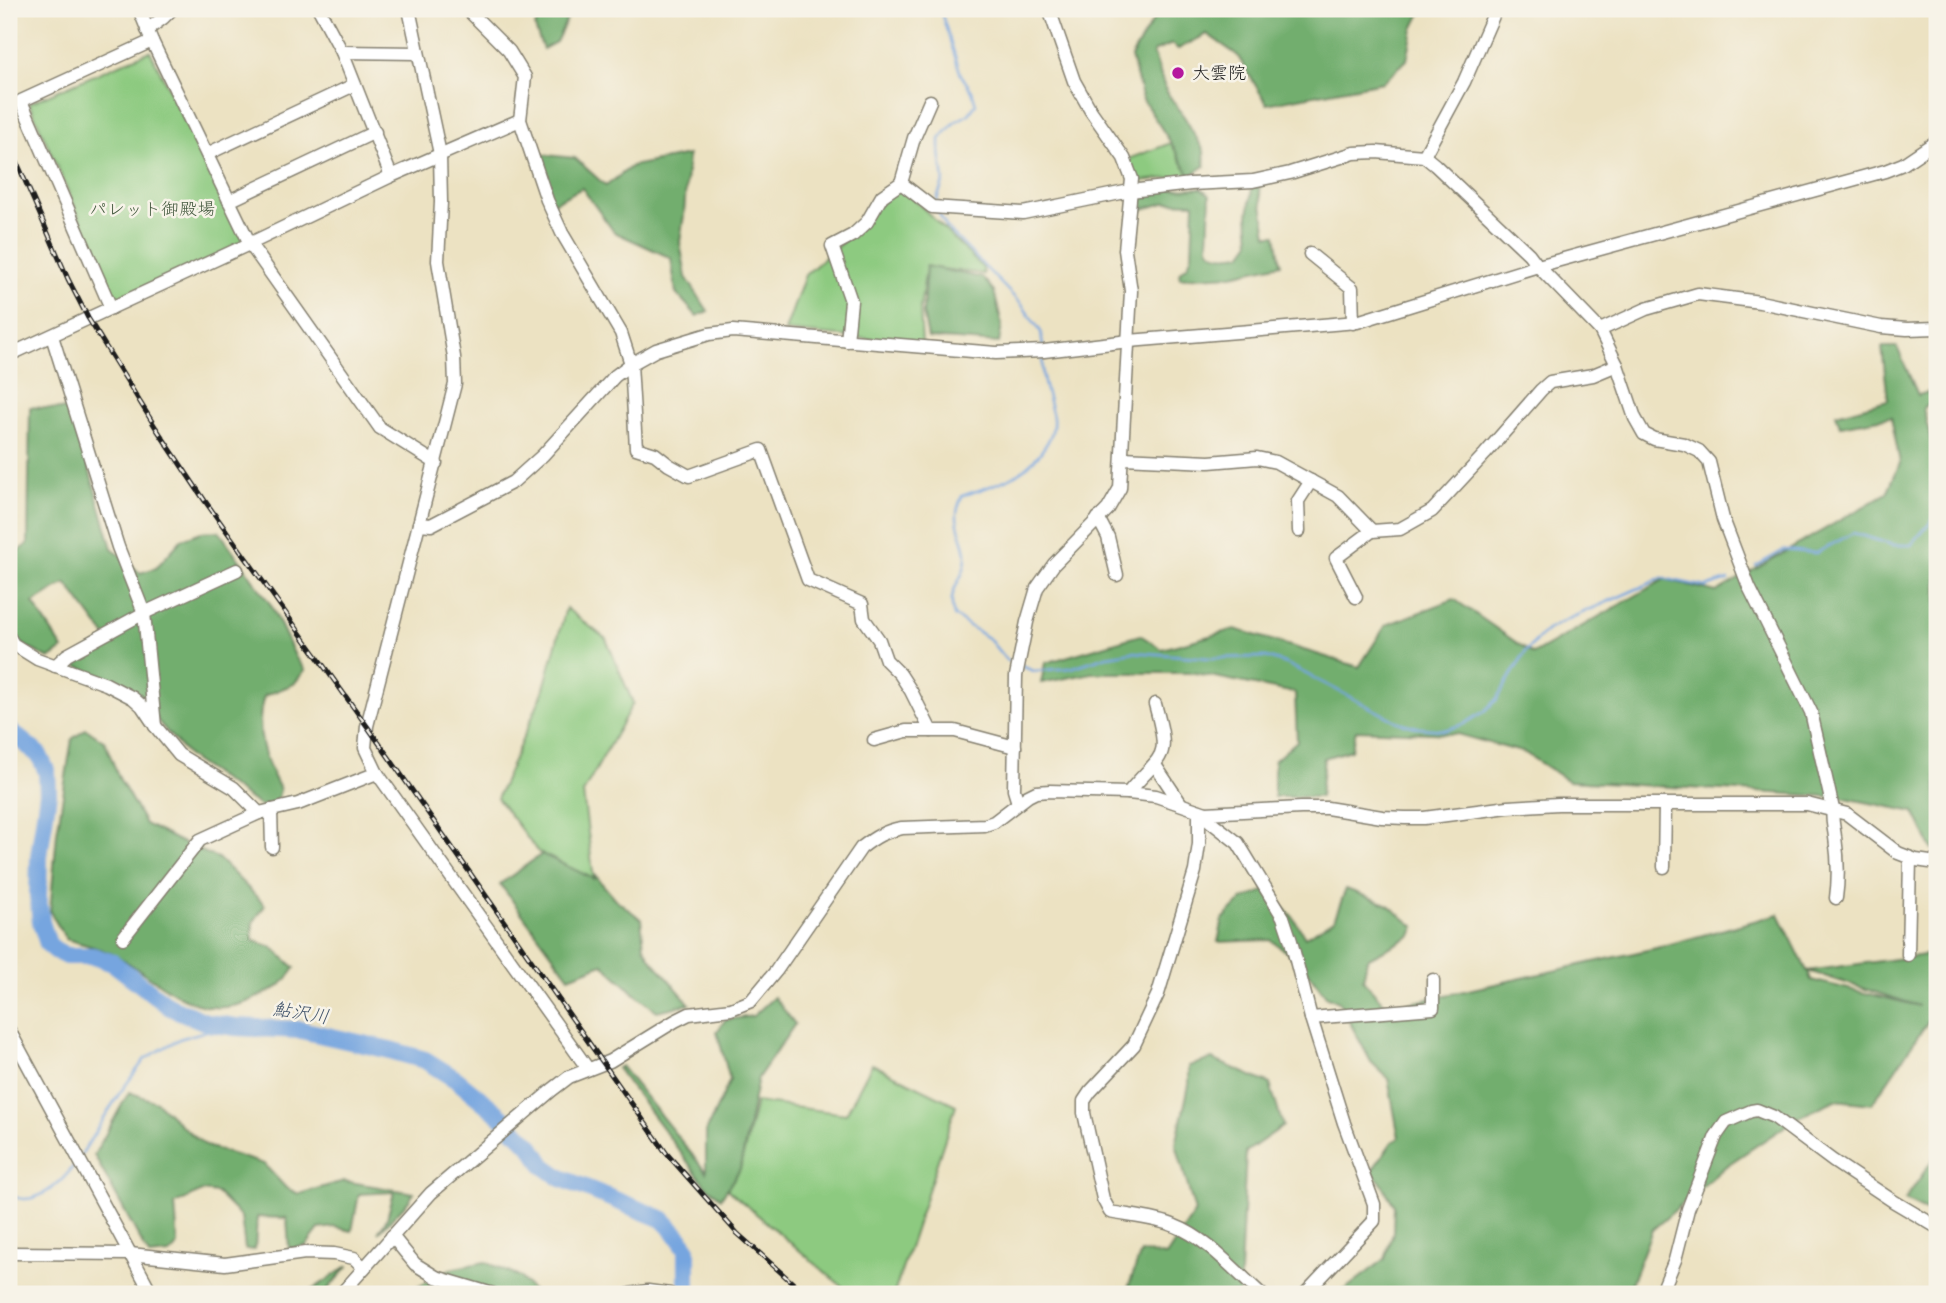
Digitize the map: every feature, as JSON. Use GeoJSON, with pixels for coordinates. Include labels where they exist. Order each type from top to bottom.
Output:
{"type":"FeatureCollection","features":[{"type":"Feature","properties":{"kind":"street"},"geometry":{"type":"LineString","coordinates":[[139,9],[250,244],[380,428],[436,463]]}},
{"type":"Feature","properties":{"kind":"street"},"geometry":{"type":"LineString","coordinates":[[111,308],[21,101],[149,35],[172,9]]}},
{"type":"Feature","properties":{"kind":"street"},"geometry":{"type":"LineString","coordinates":[[320,9],[342,52],[391,176]]}},
{"type":"Feature","properties":{"kind":"street"},"geometry":{"type":"LineString","coordinates":[[409,9],[440,154],[438,261],[454,357],[455,384],[365,738],[365,748],[377,774],[588,1069]]}},
{"type":"Feature","properties":{"kind":"street"},"geometry":{"type":"LineString","coordinates":[[467,9],[509,51],[525,77],[520,120],[547,200],[562,233],[621,333],[631,364],[636,448],[655,454],[689,476],[761,450],[808,580],[862,604],[864,619],[878,640],[886,660],[900,674],[932,731]]}},
{"type":"Feature","properties":{"kind":"street"},"geometry":{"type":"LineString","coordinates":[[1018,803],[1014,790],[1016,676],[1037,588],[1054,564],[1108,509],[1120,488],[1131,291],[1125,250],[1132,179],[1124,158],[1091,111],[1074,80],[1049,9]]}},
{"type":"Feature","properties":{"kind":"street"},"geometry":{"type":"LineString","coordinates":[[1424,156],[1464,82],[1496,9]]}},
{"type":"Feature","properties":{"kind":"street"},"geometry":{"type":"LineString","coordinates":[[342,52],[417,53]]}},
{"type":"Feature","properties":{"kind":"street"},"geometry":{"type":"LineString","coordinates":[[206,154],[354,85]]}},
{"type":"Feature","properties":{"kind":"street"},"geometry":{"type":"LineString","coordinates":[[847,341],[851,302],[832,246],[853,235],[867,222],[882,196],[901,183],[914,138],[930,101]]}},
{"type":"Feature","properties":{"kind":"street"},"geometry":{"type":"LineString","coordinates":[[9,355],[391,176],[520,120]]}},
{"type":"Feature","properties":{"kind":"street"},"geometry":{"type":"LineString","coordinates":[[229,201],[375,132]]}},
{"type":"Feature","properties":{"kind":"street"},"geometry":{"type":"LineString","coordinates":[[419,524],[431,525],[513,482],[543,455],[615,376],[631,364],[656,350],[709,334],[733,331],[996,353],[1353,323],[1538,266],[1885,171],[1937,141]]}},
{"type":"Feature","properties":{"kind":"street"},"geometry":{"type":"LineString","coordinates":[[901,183],[932,206],[1023,214],[1130,191],[1253,181],[1290,173],[1353,153],[1424,156],[1529,254],[1600,330],[1617,365],[1635,418],[1644,435],[1691,447],[1709,462],[1723,519],[1749,587],[1811,712],[1833,809],[1831,820],[1839,879],[1836,898]]}},
{"type":"Feature","properties":{"kind":"street"},"geometry":{"type":"LineString","coordinates":[[1310,254],[1352,288],[1353,323]]}},
{"type":"Feature","properties":{"kind":"street"},"geometry":{"type":"LineString","coordinates":[[1600,330],[1646,309],[1698,294],[1760,302],[1881,327],[1937,328]]}},
{"type":"Feature","properties":{"kind":"street"},"geometry":{"type":"LineString","coordinates":[[52,336],[118,547],[144,612],[156,727]]}},
{"type":"Feature","properties":{"kind":"street"},"geometry":{"type":"LineString","coordinates":[[1356,597],[1336,558],[1372,531],[1400,529],[1432,511],[1550,382],[1593,375],[1617,365]]}},
{"type":"Feature","properties":{"kind":"street"},"geometry":{"type":"LineString","coordinates":[[1123,458],[1209,462],[1257,458],[1276,462],[1338,496],[1372,531]]}},
{"type":"Feature","properties":{"kind":"street"},"geometry":{"type":"LineString","coordinates":[[1299,531],[1298,501],[1311,481]]}},
{"type":"Feature","properties":{"kind":"street"},"geometry":{"type":"LineString","coordinates":[[1098,519],[1108,537],[1117,575]]}},
{"type":"Feature","properties":{"kind":"street"},"geometry":{"type":"LineString","coordinates":[[55,666],[67,655],[144,612],[237,570]]}},
{"type":"Feature","properties":{"kind":"street"},"geometry":{"type":"LineString","coordinates":[[9,637],[13,644],[37,659],[106,684],[133,698],[179,755],[234,788],[265,812],[272,848]]}},
{"type":"Feature","properties":{"kind":"street"},"geometry":{"type":"LineString","coordinates":[[1128,793],[1155,765],[1164,747],[1155,704]]}},
{"type":"Feature","properties":{"kind":"street"},"geometry":{"type":"LineString","coordinates":[[874,740],[906,732],[955,731],[1015,747]]}},
{"type":"Feature","properties":{"kind":"street"},"geometry":{"type":"LineString","coordinates":[[1155,765],[1181,804]]}},
{"type":"Feature","properties":{"kind":"street"},"geometry":{"type":"LineString","coordinates":[[123,938],[200,840],[265,812],[298,804],[377,774]]}},
{"type":"Feature","properties":{"kind":"street"},"geometry":{"type":"LineString","coordinates":[[341,1294],[431,1193],[569,1077],[603,1064],[688,1014],[731,1009],[751,1001],[776,971],[861,848],[880,833],[902,828],[985,825],[1036,792],[1156,796],[1202,812],[1327,808],[1382,817],[1424,818],[1508,807],[1558,804],[1807,804],[1847,814],[1898,853],[1937,863]]}},
{"type":"Feature","properties":{"kind":"street"},"geometry":{"type":"LineString","coordinates":[[1664,867],[1665,804]]}},
{"type":"Feature","properties":{"kind":"street"},"geometry":{"type":"LineString","coordinates":[[1202,812],[1238,843],[1283,917],[1344,1123],[1374,1204],[1374,1221],[1305,1294]]}},
{"type":"Feature","properties":{"kind":"street"},"geometry":{"type":"LineString","coordinates":[[1202,812],[1195,871],[1157,994],[1134,1045],[1090,1092],[1084,1101],[1084,1113],[1103,1199],[1110,1213],[1174,1225],[1190,1233],[1261,1294]]}},
{"type":"Feature","properties":{"kind":"street"},"geometry":{"type":"LineString","coordinates":[[1908,955],[1910,858]]}},
{"type":"Feature","properties":{"kind":"street"},"geometry":{"type":"LineString","coordinates":[[1311,1018],[1433,1008],[1433,980]]}},
{"type":"Feature","properties":{"kind":"street"},"geometry":{"type":"LineString","coordinates":[[9,1030],[152,1294]]}},
{"type":"Feature","properties":{"kind":"street"},"geometry":{"type":"LineString","coordinates":[[1661,1294],[1675,1260],[1688,1209],[1716,1136],[1726,1122],[1751,1111],[1757,1110],[1774,1117],[1843,1168],[1937,1227]]}},
{"type":"Feature","properties":{"kind":"street"},"geometry":{"type":"LineString","coordinates":[[392,1236],[415,1264],[436,1277],[493,1294]]}},
{"type":"Feature","properties":{"kind":"street"},"geometry":{"type":"LineString","coordinates":[[9,1253],[131,1254],[225,1264],[305,1253],[334,1254],[354,1258],[364,1268]]}},
{"type":"Feature","properties":{"kind":"street"},"geometry":{"type":"LineString","coordinates":[[630,1294],[648,1291],[666,1294]]}},
{"type":"Feature","properties":{"kind":"green space"},"geometry":{"type":"Polygon","coordinates":[[[539,9],[572,9],[556,42],[543,49],[535,28],[539,9]]]}},
{"type":"Feature","properties":{"kind":"green space"},"geometry":{"type":"Polygon","coordinates":[[[1160,9],[1423,9],[1413,29],[1407,60],[1383,82],[1267,104],[1237,55],[1207,34],[1178,49],[1172,44],[1153,52],[1166,91],[1204,151],[1205,166],[1190,176],[1143,100],[1131,57],[1160,9]]]}},
{"type":"Feature","properties":{"kind":"green space","name":"パレット御殿場"},"geometry":{"type":"Polygon","coordinates":[[[150,51],[247,245],[119,307],[29,103],[150,51]]]}},
{"type":"Feature","properties":{"kind":"green space"},"geometry":{"type":"Polygon","coordinates":[[[1171,143],[1190,176],[1132,182],[1125,160],[1171,143]]]}},
{"type":"Feature","properties":{"kind":"green space"},"geometry":{"type":"Polygon","coordinates":[[[537,154],[575,158],[606,186],[632,166],[688,155],[680,242],[686,277],[708,311],[697,316],[676,293],[671,258],[614,232],[582,188],[551,204],[537,154]]]}},
{"type":"Feature","properties":{"kind":"green space"},"geometry":{"type":"Polygon","coordinates":[[[899,184],[983,268],[984,274],[926,267],[920,308],[922,344],[785,331],[805,275],[899,184]]]}},
{"type":"Feature","properties":{"kind":"green space"},"geometry":{"type":"Polygon","coordinates":[[[1259,186],[1267,235],[1276,235],[1281,264],[1232,275],[1180,278],[1179,273],[1188,265],[1192,254],[1194,203],[1168,202],[1133,212],[1136,190],[1201,188],[1210,195],[1208,247],[1219,255],[1242,254],[1250,243],[1248,215],[1252,188],[1259,186]]]}},
{"type":"Feature","properties":{"kind":"green space"},"geometry":{"type":"Polygon","coordinates":[[[926,266],[983,278],[994,291],[1002,325],[999,343],[928,338],[923,313],[926,266]]]}},
{"type":"Feature","properties":{"kind":"green space"},"geometry":{"type":"Polygon","coordinates":[[[1882,347],[1897,347],[1918,395],[1937,390],[1937,401],[1923,408],[1937,466],[1937,850],[1932,849],[1914,812],[1840,797],[1568,781],[1525,753],[1457,734],[1356,730],[1351,750],[1324,758],[1320,797],[1274,797],[1274,761],[1297,741],[1295,693],[1195,673],[1092,673],[1041,683],[1045,663],[1140,635],[1162,649],[1235,629],[1359,667],[1386,625],[1454,599],[1533,654],[1665,579],[1716,592],[1887,493],[1900,463],[1891,417],[1840,426],[1836,414],[1888,400],[1882,347]]]}},
{"type":"Feature","properties":{"kind":"green space"},"geometry":{"type":"Polygon","coordinates":[[[30,407],[72,410],[112,548],[140,573],[156,568],[182,539],[201,532],[219,531],[271,605],[296,658],[305,670],[294,684],[264,696],[261,709],[262,744],[280,789],[277,803],[260,806],[189,757],[136,691],[69,663],[107,638],[66,583],[33,603],[63,649],[49,659],[9,637],[10,557],[28,544],[30,407]]]}},
{"type":"Feature","properties":{"kind":"green space"},"geometry":{"type":"Polygon","coordinates":[[[566,608],[606,639],[633,703],[583,793],[594,880],[538,852],[497,798],[543,692],[566,608]]]}},
{"type":"Feature","properties":{"kind":"green space"},"geometry":{"type":"Polygon","coordinates":[[[86,729],[105,742],[119,778],[145,824],[218,858],[265,905],[253,923],[252,940],[272,947],[295,968],[279,986],[236,1005],[216,1007],[198,1004],[181,997],[112,954],[66,939],[50,912],[57,832],[72,739],[86,729]]]}},
{"type":"Feature","properties":{"kind":"green space"},"geometry":{"type":"Polygon","coordinates":[[[542,854],[594,879],[595,875],[614,898],[641,919],[644,947],[690,1004],[657,1011],[603,964],[569,977],[500,884],[542,854]]]}},
{"type":"Feature","properties":{"kind":"green space"},"geometry":{"type":"Polygon","coordinates":[[[1346,889],[1387,904],[1415,927],[1411,936],[1367,959],[1363,980],[1388,1008],[1656,948],[1779,914],[1807,971],[1925,955],[1937,950],[1937,1012],[1935,1011],[1872,1104],[1835,1100],[1799,1117],[1726,1166],[1652,1230],[1627,1294],[1339,1294],[1385,1259],[1393,1232],[1394,1205],[1380,1181],[1371,1172],[1392,1142],[1399,1138],[1388,1078],[1371,1062],[1339,1002],[1326,996],[1303,965],[1271,940],[1218,942],[1223,919],[1242,900],[1266,890],[1293,917],[1305,937],[1334,920],[1346,889]],[[1808,971],[1811,980],[1919,1006],[1808,971]]]}},
{"type":"Feature","properties":{"kind":"green space"},"geometry":{"type":"Polygon","coordinates":[[[774,997],[795,1024],[758,1078],[740,1169],[721,1198],[705,1185],[617,1068],[621,1066],[706,1172],[706,1131],[730,1080],[717,1032],[725,1020],[753,1016],[774,997]]]}},
{"type":"Feature","properties":{"kind":"green space"},"geometry":{"type":"Polygon","coordinates":[[[1212,1059],[1270,1084],[1283,1126],[1246,1152],[1239,1294],[1128,1294],[1141,1252],[1166,1256],[1195,1212],[1176,1144],[1189,1085],[1189,1066],[1212,1059]]]}},
{"type":"Feature","properties":{"kind":"green space"},"geometry":{"type":"Polygon","coordinates":[[[872,1064],[956,1105],[894,1294],[851,1294],[727,1189],[740,1169],[756,1102],[846,1114],[872,1064]]]}},
{"type":"Feature","properties":{"kind":"green space"},"geometry":{"type":"Polygon","coordinates":[[[129,1092],[157,1102],[206,1146],[264,1164],[286,1188],[299,1194],[344,1181],[414,1193],[378,1233],[387,1218],[394,1192],[359,1194],[352,1231],[335,1227],[319,1229],[306,1246],[289,1249],[287,1218],[257,1217],[255,1250],[245,1249],[241,1217],[217,1193],[202,1191],[175,1204],[178,1245],[170,1254],[149,1256],[94,1155],[129,1092]]]}},
{"type":"Feature","properties":{"kind":"green space"},"geometry":{"type":"Polygon","coordinates":[[[1937,1153],[1937,1216],[1905,1200],[1937,1153]]]}},
{"type":"Feature","properties":{"kind":"green space"},"geometry":{"type":"Polygon","coordinates":[[[485,1262],[520,1277],[535,1294],[406,1294],[450,1269],[485,1262]]]}},
{"type":"Feature","properties":{"kind":"green space"},"geometry":{"type":"Polygon","coordinates":[[[349,1265],[324,1294],[306,1294],[349,1265]]]}},
{"type":"Feature","properties":{"kind":"waterway"},"geometry":{"type":"LineString","coordinates":[[937,205],[944,180],[940,139],[955,122],[969,114],[976,104],[972,91],[961,75],[940,9]]}},
{"type":"Feature","properties":{"kind":"waterway"},"geometry":{"type":"LineString","coordinates":[[938,212],[947,228],[1022,305],[1041,332],[1043,348]]}},
{"type":"Feature","properties":{"kind":"waterway"},"geometry":{"type":"LineString","coordinates":[[1015,663],[1006,660],[989,639],[954,616],[952,597],[963,571],[966,554],[957,512],[962,496],[1021,472],[1039,455],[1049,440],[1053,418],[1044,380],[1043,354]]}},
{"type":"Feature","properties":{"kind":"waterway"},"geometry":{"type":"LineString","coordinates":[[1756,566],[1784,550],[1816,553],[1853,533],[1893,545],[1911,545],[1937,515]]}},
{"type":"Feature","properties":{"kind":"waterway"},"geometry":{"type":"LineString","coordinates":[[1021,666],[1034,671],[1071,668],[1107,656],[1133,652],[1209,658],[1266,657],[1287,664],[1398,722],[1420,728],[1445,730],[1464,724],[1484,712],[1497,699],[1526,651],[1547,630],[1662,578],[1706,587],[1728,580]]}},
{"type":"Feature","properties":{"kind":"waterway","name":"鮎沢川"},"geometry":{"type":"LineString","coordinates":[[9,730],[39,755],[47,772],[48,793],[39,856],[38,896],[41,922],[48,944],[55,950],[66,956],[93,956],[113,963],[170,1007],[208,1023],[301,1030],[425,1060],[457,1080],[502,1117],[532,1147],[544,1166],[561,1178],[662,1219],[687,1249],[687,1294]]}},
{"type":"Feature","properties":{"kind":"waterway"},"geometry":{"type":"LineString","coordinates":[[81,1155],[119,1094],[145,1059],[179,1039],[206,1031],[216,1024]]}},
{"type":"Feature","properties":{"kind":"waterway"},"geometry":{"type":"LineString","coordinates":[[9,1194],[18,1198],[37,1197],[55,1186],[75,1164]]}},
{"type":"Feature","properties":{"kind":"railway"},"geometry":{"type":"LineString","coordinates":[[9,144],[88,318],[205,501],[367,726],[667,1154],[737,1233],[805,1294]]}},
{"type":"Feature","properties":{"kind":"place","name":"大雲院"},"geometry":{"type":"Point","coordinates":[1178,73]}}]}
